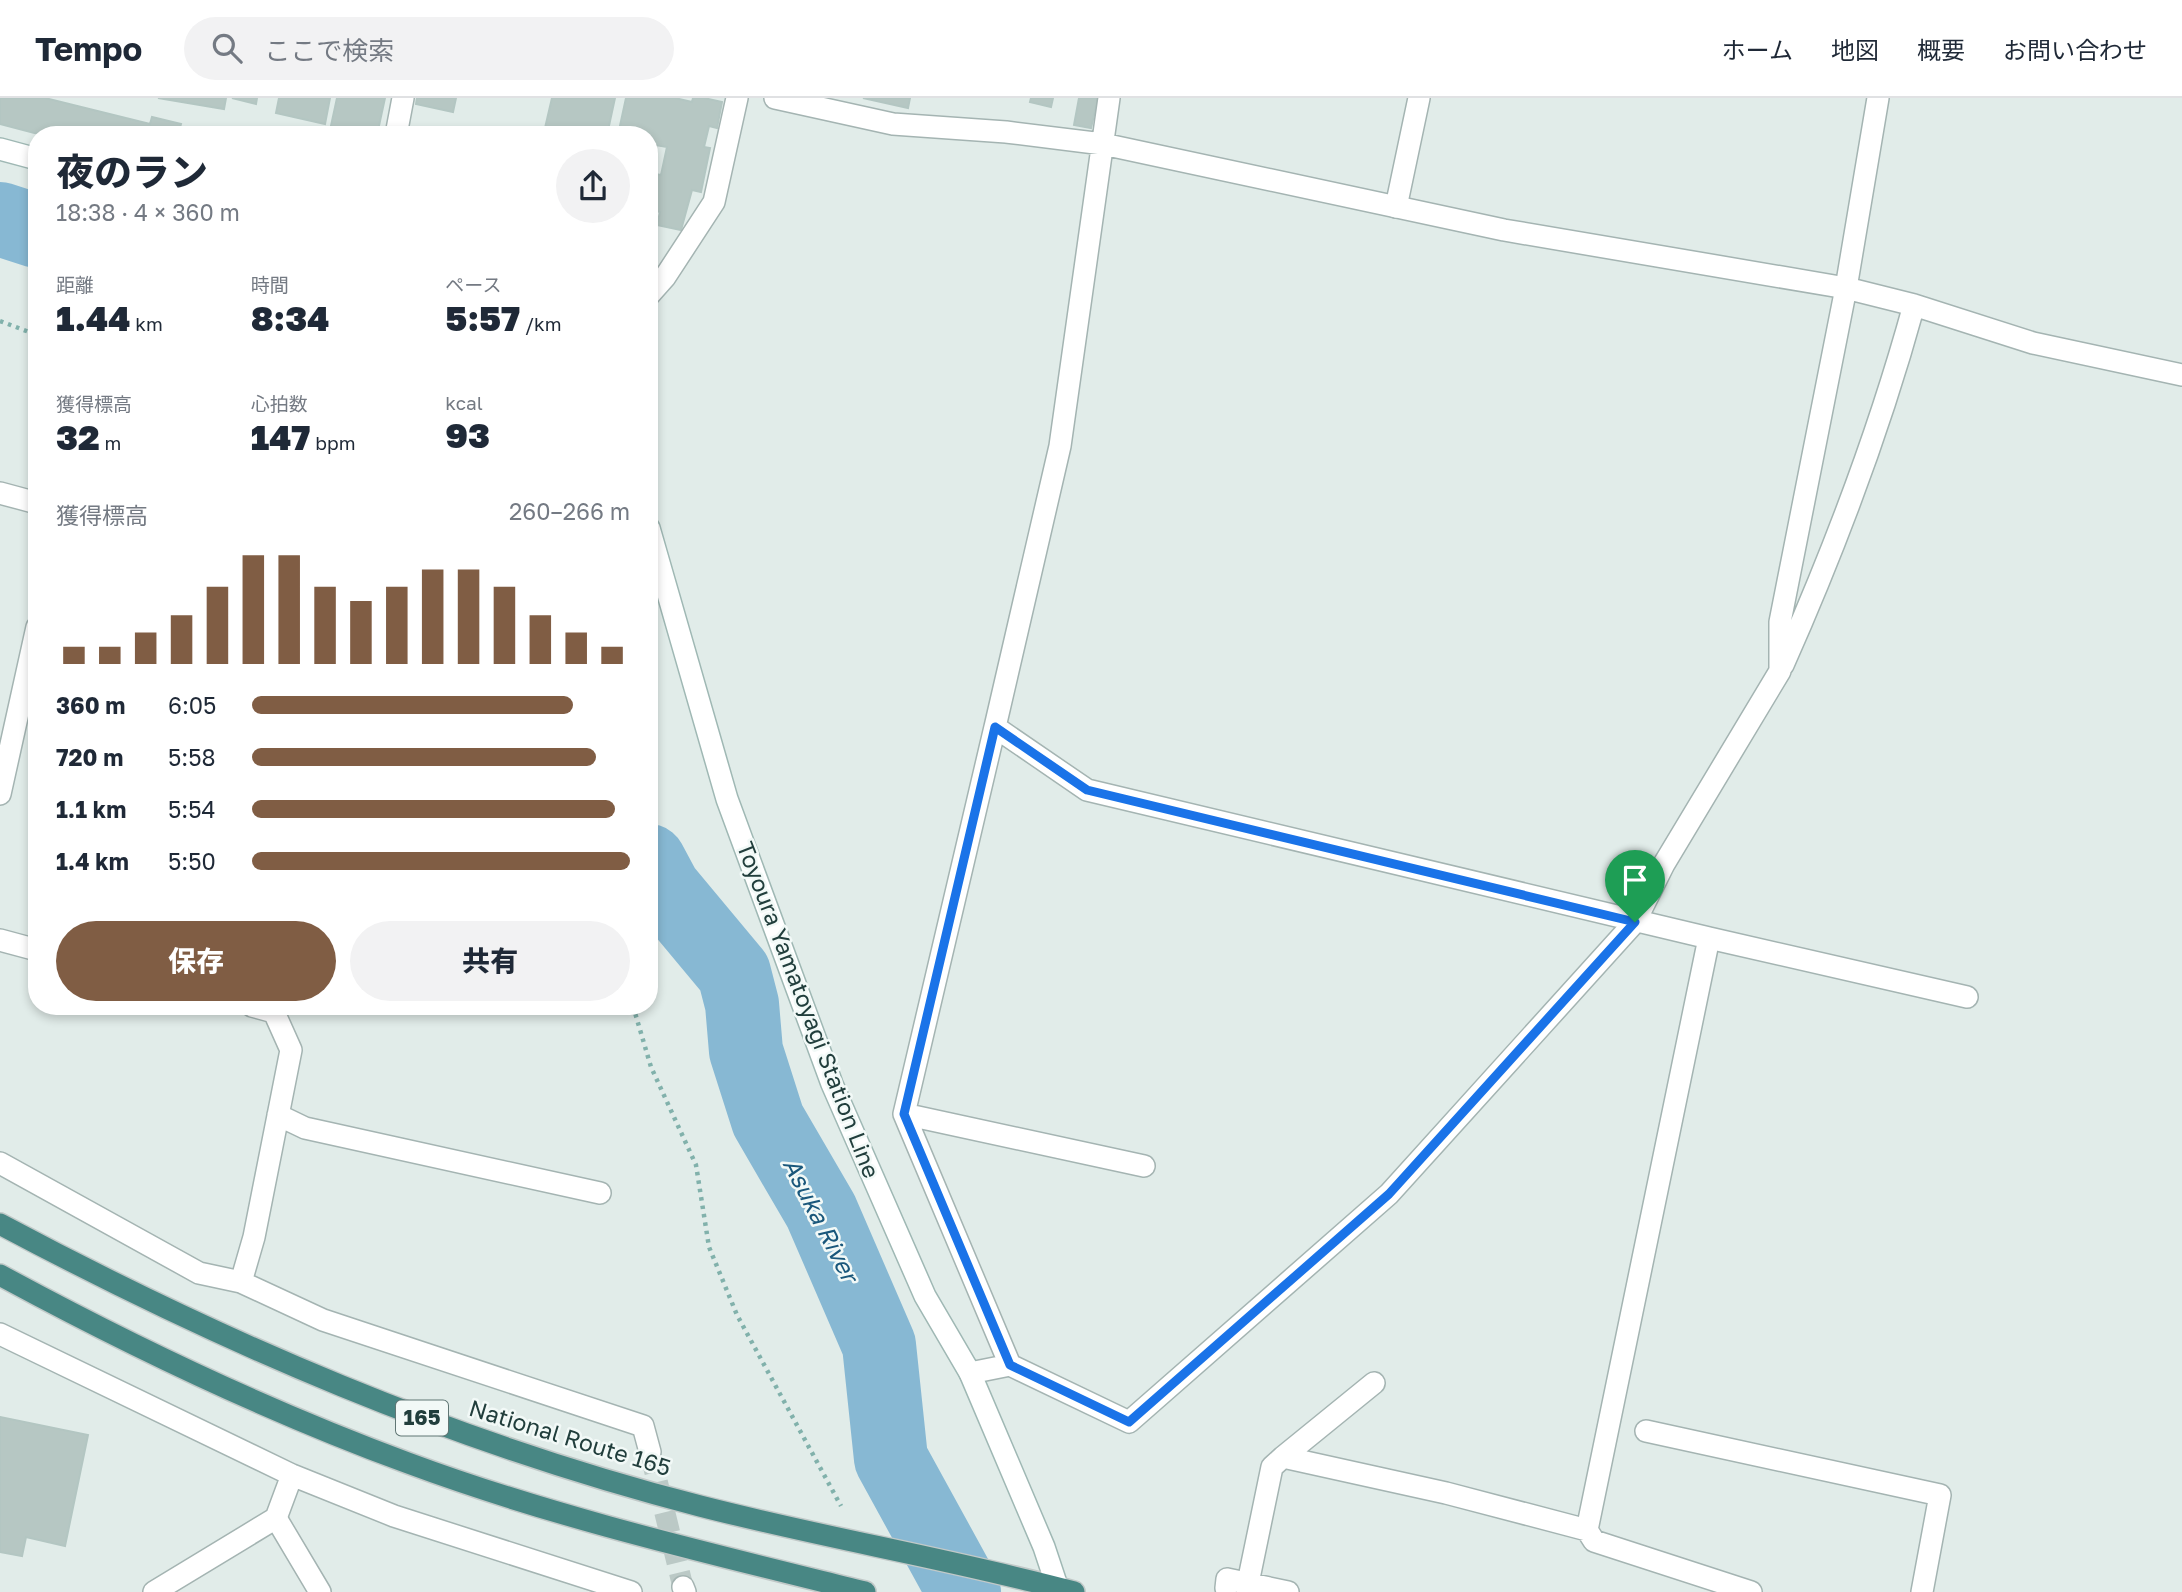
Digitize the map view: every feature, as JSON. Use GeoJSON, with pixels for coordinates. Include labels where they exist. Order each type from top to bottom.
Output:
{"type":"FeatureCollection","features":[{"type":"Feature","properties":{"kind":"highway","name":"National Route 165"},"geometry":{"type":"LineString","coordinates":[[0,1224],[200,1325],[331,1383],[533,1457],[699,1506],[1064,1591]]}},
{"type":"Feature","properties":{"kind":"highway","name":"165"},"geometry":{"type":"LineString","coordinates":[[0,1275],[182,1368],[313,1426],[409,1463],[522,1502],[865,1592]]}},
{"type":"Feature","properties":{"kind":"street"},"geometry":{"type":"LineString","coordinates":[[398,126],[403,98]]}},
{"type":"Feature","properties":{"kind":"street"},"geometry":{"type":"LineString","coordinates":[[658,285],[714,202],[737,98]]}},
{"type":"Feature","properties":{"kind":"street"},"geometry":{"type":"LineString","coordinates":[[775,98],[893,124],[1006,132],[1103,144],[1504,230],[1846,288],[2033,343],[2182,375]]}},
{"type":"Feature","properties":{"kind":"street"},"geometry":{"type":"LineString","coordinates":[[1010,1365],[904,1114],[1059,446],[1110,98]]}},
{"type":"Feature","properties":{"kind":"street"},"geometry":{"type":"LineString","coordinates":[[1396,207],[1419,98]]}},
{"type":"Feature","properties":{"kind":"street"},"geometry":{"type":"LineString","coordinates":[[1780,671],[1780,622],[1846,288],[1878,98]]}},
{"type":"Feature","properties":{"kind":"street"},"geometry":{"type":"LineString","coordinates":[[0,149],[28,157]]}},
{"type":"Feature","properties":{"kind":"street"},"geometry":{"type":"LineString","coordinates":[[970,1373],[1010,1365],[1129,1422],[1389,1194],[1635,922],[1664,864],[1780,671],[1841,528],[1883,412],[1914,306]]}},
{"type":"Feature","properties":{"kind":"street"},"geometry":{"type":"LineString","coordinates":[[0,493],[28,501]]}},
{"type":"Feature","properties":{"kind":"street","name":"Toyoura Yamatoyagi Station Line"},"geometry":{"type":"LineString","coordinates":[[658,559],[727,799],[832,1084],[925,1296],[970,1373],[1064,1591]]}},
{"type":"Feature","properties":{"kind":"street"},"geometry":{"type":"LineString","coordinates":[[0,794],[28,668]]}},
{"type":"Feature","properties":{"kind":"street"},"geometry":{"type":"LineString","coordinates":[[995,727],[1087,790],[1635,922],[1967,996]]}},
{"type":"Feature","properties":{"kind":"street"},"geometry":{"type":"LineString","coordinates":[[1587,1530],[1709,938]]}},
{"type":"Feature","properties":{"kind":"street"},"geometry":{"type":"LineString","coordinates":[[0,940],[28,948]]}},
{"type":"Feature","properties":{"kind":"street"},"geometry":{"type":"LineString","coordinates":[[241,1282],[254,1237],[291,1050],[275,1015]]}},
{"type":"Feature","properties":{"kind":"street"},"geometry":{"type":"LineString","coordinates":[[904,1114],[1144,1166]]}},
{"type":"Feature","properties":{"kind":"street"},"geometry":{"type":"LineString","coordinates":[[278,1115],[306,1128],[600,1193]]}},
{"type":"Feature","properties":{"kind":"street"},"geometry":{"type":"LineString","coordinates":[[0,1163],[199,1273],[241,1282],[335,1324],[643,1426],[650,1452]]}},
{"type":"Feature","properties":{"kind":"street"},"geometry":{"type":"LineString","coordinates":[[0,1334],[292,1475],[394,1516],[631,1592]]}},
{"type":"Feature","properties":{"kind":"street"},"geometry":{"type":"LineString","coordinates":[[1248,1583],[1272,1466],[1374,1383]]}},
{"type":"Feature","properties":{"kind":"street"},"geometry":{"type":"LineString","coordinates":[[1646,1432],[1940,1495],[1922,1592]]}},
{"type":"Feature","properties":{"kind":"street"},"geometry":{"type":"LineString","coordinates":[[1283,1457],[1446,1493],[1587,1530],[1594,1541],[1751,1592]]}},
{"type":"Feature","properties":{"kind":"street"},"geometry":{"type":"LineString","coordinates":[[153,1592],[276,1518],[292,1475]]}},
{"type":"Feature","properties":{"kind":"street"},"geometry":{"type":"LineString","coordinates":[[276,1518],[320,1592]]}},
{"type":"Feature","properties":{"kind":"street"},"geometry":{"type":"LineString","coordinates":[[1226,1588],[1227,1579],[1288,1592]]}},
{"type":"Feature","properties":{"kind":"path"},"geometry":{"type":"LineString","coordinates":[[0,321],[28,332]]}},
{"type":"Feature","properties":{"kind":"path"},"geometry":{"type":"LineString","coordinates":[[636,1015],[651,1067],[696,1165],[709,1247],[737,1315],[862,1544]]}},
{"type":"Feature","properties":{"kind":"building"},"geometry":{"type":"Polygon","coordinates":[[[0,98],[45,98],[150,124],[152,117],[181,124],[28,126],[28,131],[0,124],[0,98]]]}},
{"type":"Feature","properties":{"kind":"building"},"geometry":{"type":"Polygon","coordinates":[[[158,98],[226,98],[224,109],[158,98]]]}},
{"type":"Feature","properties":{"kind":"building"},"geometry":{"type":"Polygon","coordinates":[[[232,98],[257,98],[256,104],[232,98]]]}},
{"type":"Feature","properties":{"kind":"building"},"geometry":{"type":"Polygon","coordinates":[[[279,98],[330,98],[325,124],[276,113],[279,98]]]}},
{"type":"Feature","properties":{"kind":"building"},"geometry":{"type":"Polygon","coordinates":[[[337,98],[385,98],[379,126],[331,126],[337,98]]]}},
{"type":"Feature","properties":{"kind":"building"},"geometry":{"type":"Polygon","coordinates":[[[417,98],[456,98],[453,112],[416,104],[417,98]]]}},
{"type":"Feature","properties":{"kind":"building"},"geometry":{"type":"Polygon","coordinates":[[[552,98],[615,98],[609,126],[545,126],[552,98]]]}},
{"type":"Feature","properties":{"kind":"building"},"geometry":{"type":"Polygon","coordinates":[[[626,98],[675,98],[692,102],[693,98],[704,98],[722,102],[717,128],[709,126],[704,147],[710,148],[701,192],[692,190],[681,230],[658,225],[658,174],[661,175],[667,147],[658,146],[658,126],[620,126],[626,98]]]}},
{"type":"Feature","properties":{"kind":"building"},"geometry":{"type":"Polygon","coordinates":[[[863,98],[910,98],[908,108],[863,98]]]}},
{"type":"Feature","properties":{"kind":"building"},"geometry":{"type":"Polygon","coordinates":[[[1031,98],[1053,98],[1051,107],[1030,102],[1031,98]]]}},
{"type":"Feature","properties":{"kind":"building"},"geometry":{"type":"Polygon","coordinates":[[[1079,98],[1098,98],[1091,128],[1074,125],[1079,98]]]}},
{"type":"Feature","properties":{"kind":"building"},"geometry":{"type":"Polygon","coordinates":[[[0,1417],[88,1435],[65,1546],[26,1537],[22,1556],[0,1552],[0,1417]]]}},
{"type":"Feature","properties":{"kind":"waterway","name":"Asuka River"},"geometry":{"type":"LineString","coordinates":[[0,219],[28,228]]}},
{"type":"Feature","properties":{"kind":"waterway","name":"Asuka River"},"geometry":{"type":"LineString","coordinates":[[658,878],[664,889],[734,973],[742,1004],[746,1051],[768,1120],[821,1211],[879,1345],[891,1459],[964,1592]]}},
{"type":"Feature","properties":{"kind":"tunnel"},"geometry":{"type":"LineString","coordinates":[[650,1452],[683,1587]]}},
{"type":"Feature","properties":{"kind":"route"},"geometry":{"type":"LineString","coordinates":[[995,727],[1087,790],[1635,922],[1389,1194],[1194,1368],[1129,1422],[1010,1365],[904,1114],[995,727]]}}]}
